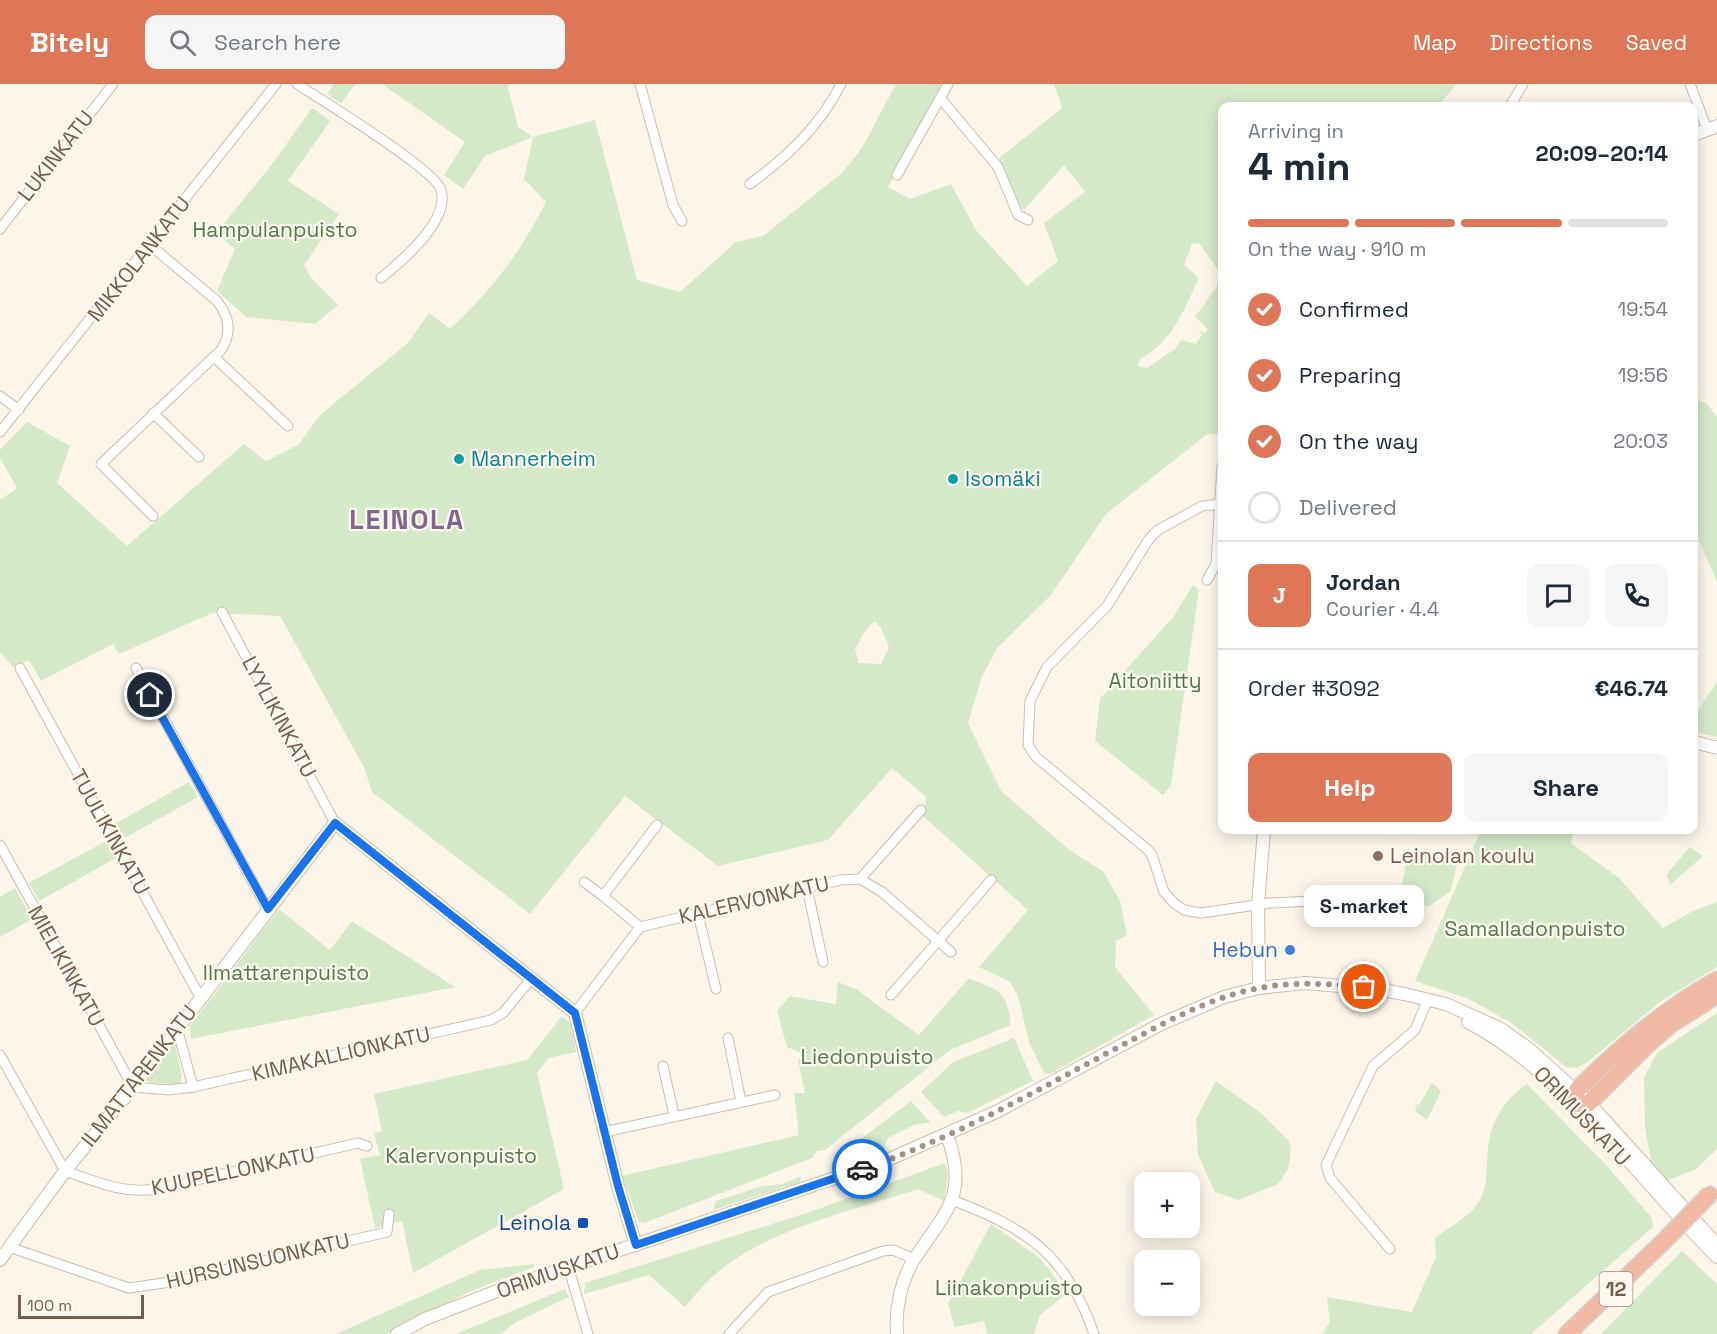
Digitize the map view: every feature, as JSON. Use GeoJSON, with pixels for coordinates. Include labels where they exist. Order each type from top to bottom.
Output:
{"type":"FeatureCollection","features":[{"type":"Feature","properties":{"kind":"highway"},"geometry":{"type":"LineString","coordinates":[[1580,1099],[1662,1015],[1717,980]]}},
{"type":"Feature","properties":{"kind":"highway"},"geometry":{"type":"LineString","coordinates":[[1580,1099],[1671,1025],[1717,996]]}},
{"type":"Feature","properties":{"kind":"highway","name":"12"},"geometry":{"type":"LineString","coordinates":[[1568,1334],[1715,1189]]}},
{"type":"Feature","properties":{"kind":"main road"},"geometry":{"type":"LineString","coordinates":[[1698,133],[1712,127]]}},
{"type":"Feature","properties":{"kind":"main road"},"geometry":{"type":"LineString","coordinates":[[1698,743],[1717,748]]}},
{"type":"Feature","properties":{"kind":"main road"},"geometry":{"type":"LineString","coordinates":[[335,823],[575,1013],[622,1205],[636,1245]]}},
{"type":"Feature","properties":{"kind":"main road","name":"ILMATTARENKATU"},"geometry":{"type":"LineString","coordinates":[[0,1260],[65,1171],[133,1087],[335,823]]}},
{"type":"Feature","properties":{"kind":"main road"},"geometry":{"type":"LineString","coordinates":[[1259,988],[1258,905],[1264,834]]}},
{"type":"Feature","properties":{"kind":"main road","name":"ORIMUSKATU"},"geometry":{"type":"LineString","coordinates":[[397,1334],[435,1315],[568,1266],[883,1162],[996,1112],[1161,1024],[1224,997],[1259,988],[1305,983],[1377,989],[1427,1001],[1509,1046],[1580,1099],[1717,1245]]}},
{"type":"Feature","properties":{"kind":"main road","name":"ORIMUSKATU"},"geometry":{"type":"LineString","coordinates":[[1580,1099],[1717,1257]]}},
{"type":"Feature","properties":{"kind":"main road"},"geometry":{"type":"LineString","coordinates":[[897,1334],[900,1294],[914,1259],[941,1224],[952,1200],[956,1167],[947,1135]]}},
{"type":"Feature","properties":{"kind":"street","name":"LUKINKATU"},"geometry":{"type":"LineString","coordinates":[[0,228],[113,84]]}},
{"type":"Feature","properties":{"kind":"street","name":"MIKKOLANKATU"},"geometry":{"type":"LineString","coordinates":[[0,432],[276,84]]}},
{"type":"Feature","properties":{"kind":"street"},"geometry":{"type":"LineString","coordinates":[[297,84],[417,165],[436,180],[441,191],[438,214],[428,230],[405,258],[381,278]]}},
{"type":"Feature","properties":{"kind":"street"},"geometry":{"type":"LineString","coordinates":[[640,84],[673,205],[682,221]]}},
{"type":"Feature","properties":{"kind":"street"},"geometry":{"type":"LineString","coordinates":[[750,184],[807,136],[841,84]]}},
{"type":"Feature","properties":{"kind":"street"},"geometry":{"type":"LineString","coordinates":[[897,175],[948,84]]}},
{"type":"Feature","properties":{"kind":"street"},"geometry":{"type":"LineString","coordinates":[[1512,102],[1523,84]]}},
{"type":"Feature","properties":{"kind":"street"},"geometry":{"type":"LineString","coordinates":[[1690,84],[1712,127]]}},
{"type":"Feature","properties":{"kind":"street"},"geometry":{"type":"LineString","coordinates":[[941,99],[998,167],[1018,215],[1028,220]]}},
{"type":"Feature","properties":{"kind":"street"},"geometry":{"type":"LineString","coordinates":[[150,245],[224,310],[229,331],[227,341],[214,357],[101,464],[153,516]]}},
{"type":"Feature","properties":{"kind":"street"},"geometry":{"type":"LineString","coordinates":[[214,357],[288,426]]}},
{"type":"Feature","properties":{"kind":"street"},"geometry":{"type":"LineString","coordinates":[[0,396],[19,410]]}},
{"type":"Feature","properties":{"kind":"street"},"geometry":{"type":"LineString","coordinates":[[153,413],[200,457]]}},
{"type":"Feature","properties":{"kind":"street"},"geometry":{"type":"LineString","coordinates":[[1218,503],[1202,506],[1158,530],[1149,539],[1107,606],[1047,667],[1030,700],[1028,745],[1036,757],[1148,850],[1164,892],[1175,904],[1201,913],[1258,905],[1335,900]]}},
{"type":"Feature","properties":{"kind":"street"},"geometry":{"type":"LineString","coordinates":[[1207,580],[1216,564],[1218,534]]}},
{"type":"Feature","properties":{"kind":"street","name":"LYYLIKINKATU"},"geometry":{"type":"LineString","coordinates":[[222,612],[335,823]]}},
{"type":"Feature","properties":{"kind":"street","name":"TUULIKINKATU"},"geometry":{"type":"LineString","coordinates":[[20,668],[200,997]]}},
{"type":"Feature","properties":{"kind":"street"},"geometry":{"type":"LineString","coordinates":[[135,668],[268,909]]}},
{"type":"Feature","properties":{"kind":"street"},"geometry":{"type":"LineString","coordinates":[[860,879],[921,810]]}},
{"type":"Feature","properties":{"kind":"street"},"geometry":{"type":"LineString","coordinates":[[603,896],[657,825]]}},
{"type":"Feature","properties":{"kind":"street","name":"MIELIKINKATU"},"geometry":{"type":"LineString","coordinates":[[0,845],[133,1087]]}},
{"type":"Feature","properties":{"kind":"street","name":"KALERVONKATU"},"geometry":{"type":"LineString","coordinates":[[640,927],[840,880],[860,879],[882,892],[951,952]]}},
{"type":"Feature","properties":{"kind":"street"},"geometry":{"type":"LineString","coordinates":[[891,995],[939,941],[942,933],[991,880]]}},
{"type":"Feature","properties":{"kind":"street"},"geometry":{"type":"LineString","coordinates":[[575,1013],[640,927],[584,882]]}},
{"type":"Feature","properties":{"kind":"street"},"geometry":{"type":"LineString","coordinates":[[807,888],[823,962]]}},
{"type":"Feature","properties":{"kind":"street"},"geometry":{"type":"LineString","coordinates":[[698,914],[716,989]]}},
{"type":"Feature","properties":{"kind":"street","name":"KIMAKALLIONKATU"},"geometry":{"type":"LineString","coordinates":[[133,1087],[169,1090],[193,1087],[491,1020],[503,1013],[531,979]]}},
{"type":"Feature","properties":{"kind":"street"},"geometry":{"type":"LineString","coordinates":[[1390,1249],[1330,1178],[1326,1165],[1373,1066],[1415,1030],[1427,1001]]}},
{"type":"Feature","properties":{"kind":"street"},"geometry":{"type":"LineString","coordinates":[[177,1028],[193,1087]]}},
{"type":"Feature","properties":{"kind":"street"},"geometry":{"type":"LineString","coordinates":[[728,1038],[741,1101]]}},
{"type":"Feature","properties":{"kind":"street"},"geometry":{"type":"LineString","coordinates":[[0,1055],[65,1171]]}},
{"type":"Feature","properties":{"kind":"street"},"geometry":{"type":"LineString","coordinates":[[663,1066],[674,1115]]}},
{"type":"Feature","properties":{"kind":"street"},"geometry":{"type":"LineString","coordinates":[[604,1132],[674,1115],[775,1095]]}},
{"type":"Feature","properties":{"kind":"street","name":"KUUPELLONKATU"},"geometry":{"type":"LineString","coordinates":[[65,1171],[135,1192],[358,1143],[368,1146]]}},
{"type":"Feature","properties":{"kind":"street"},"geometry":{"type":"LineString","coordinates":[[952,1200],[994,1218],[1049,1254],[1071,1280],[1094,1334]]}},
{"type":"Feature","properties":{"kind":"street","name":"HURSUNSUONKATU"},"geometry":{"type":"LineString","coordinates":[[9,1247],[129,1288],[177,1281],[387,1232],[389,1214]]}},
{"type":"Feature","properties":{"kind":"street"},"geometry":{"type":"LineString","coordinates":[[729,1334],[768,1292],[883,1251],[893,1250],[914,1259]]}},
{"type":"Feature","properties":{"kind":"street"},"geometry":{"type":"LineString","coordinates":[[568,1266],[588,1334]]}},
{"type":"Feature","properties":{"kind":"green space"},"geometry":{"type":"Polygon","coordinates":[[[334,84],[355,84],[341,104],[327,94],[334,84]]]}},
{"type":"Feature","properties":{"kind":"green space"},"geometry":{"type":"Polygon","coordinates":[[[382,84],[507,84],[518,127],[533,137],[485,156],[463,189],[444,175],[465,142],[382,84]]]}},
{"type":"Feature","properties":{"kind":"green space"},"geometry":{"type":"Polygon","coordinates":[[[896,84],[944,84],[888,187],[910,199],[951,184],[976,230],[1027,286],[1058,261],[1044,223],[1085,192],[1064,165],[1024,210],[1019,206],[999,158],[1062,108],[1054,84],[1457,84],[1441,102],[1218,102],[1218,270],[1200,244],[1192,243],[1184,265],[1199,278],[1176,324],[1161,343],[1140,359],[1138,366],[1147,368],[1175,349],[1181,340],[1196,344],[1202,335],[1198,330],[1205,333],[1208,329],[1195,317],[1218,282],[1218,434],[1206,435],[1106,514],[1050,596],[998,647],[982,676],[968,723],[1001,791],[1072,852],[1103,871],[1120,901],[1127,935],[1116,941],[1115,967],[1154,1015],[1050,1074],[1044,1073],[1029,1042],[1018,996],[1010,982],[979,967],[1028,910],[924,817],[926,797],[892,768],[828,840],[718,866],[625,796],[530,914],[372,792],[364,767],[280,616],[212,613],[119,654],[113,644],[41,681],[29,660],[13,667],[0,652],[0,500],[17,488],[0,458],[0,450],[27,422],[70,446],[57,483],[127,546],[244,444],[266,461],[298,445],[321,414],[408,343],[429,313],[450,329],[479,300],[504,270],[526,238],[546,202],[524,179],[533,137],[595,120],[637,280],[680,292],[736,242],[763,236],[842,173],[862,148],[896,84]],[[875,621],[866,629],[855,649],[859,663],[881,664],[889,647],[881,628],[875,621]]]}},
{"type":"Feature","properties":{"kind":"green space","name":"Hampulanpuisto"},"geometry":{"type":"Polygon","coordinates":[[[312,108],[330,121],[288,181],[339,214],[304,265],[311,278],[338,305],[315,324],[246,317],[217,291],[235,249],[216,233],[270,167],[312,108]]]}},
{"type":"Feature","properties":{"kind":"green space"},"geometry":{"type":"Polygon","coordinates":[[[1698,399],[1708,405],[1717,417],[1717,582],[1698,538],[1698,399]]]}},
{"type":"Feature","properties":{"kind":"green space","name":"Aitoniitty"},"geometry":{"type":"Polygon","coordinates":[[[1193,585],[1199,590],[1171,785],[1163,795],[1095,741],[1100,699],[1174,616],[1193,585]]]}},
{"type":"Feature","properties":{"kind":"green space"},"geometry":{"type":"Polygon","coordinates":[[[1717,682],[1717,737],[1698,733],[1698,712],[1717,682]]]}},
{"type":"Feature","properties":{"kind":"green space"},"geometry":{"type":"Polygon","coordinates":[[[189,782],[198,797],[121,840],[113,825],[189,782]]]}},
{"type":"Feature","properties":{"kind":"green space","name":"Samalladonpuisto"},"geometry":{"type":"Polygon","coordinates":[[[1479,834],[1573,834],[1571,843],[1619,878],[1663,928],[1691,912],[1717,902],[1717,967],[1660,1002],[1589,1061],[1577,1068],[1566,1067],[1513,1024],[1469,999],[1415,981],[1479,834]]]}},
{"type":"Feature","properties":{"kind":"green space"},"geometry":{"type":"Polygon","coordinates":[[[106,841],[116,858],[39,901],[29,883],[106,841]]]}},
{"type":"Feature","properties":{"kind":"green space"},"geometry":{"type":"Polygon","coordinates":[[[1690,847],[1703,856],[1671,884],[1666,875],[1690,847]]]}},
{"type":"Feature","properties":{"kind":"green space"},"geometry":{"type":"Polygon","coordinates":[[[1420,852],[1449,860],[1450,858],[1458,859],[1451,891],[1429,906],[1399,901],[1406,864],[1410,865],[1412,853],[1419,855],[1420,852]]]}},
{"type":"Feature","properties":{"kind":"green space"},"geometry":{"type":"Polygon","coordinates":[[[15,888],[32,919],[0,937],[0,897],[15,888]]]}},
{"type":"Feature","properties":{"kind":"green space","name":"Ilmattarenpuisto"},"geometry":{"type":"Polygon","coordinates":[[[279,909],[330,950],[352,921],[455,987],[191,1039],[190,1026],[279,909]]]}},
{"type":"Feature","properties":{"kind":"green space","name":"Liedonpuisto"},"geometry":{"type":"Polygon","coordinates":[[[969,978],[1000,993],[1007,1005],[1011,1025],[950,1050],[825,1150],[817,1151],[812,1158],[644,1223],[639,1222],[622,1176],[799,1135],[794,1093],[805,1093],[798,1060],[804,1054],[787,1047],[777,1011],[790,996],[836,1004],[838,982],[856,989],[919,1035],[969,978]]]}},
{"type":"Feature","properties":{"kind":"green space"},"geometry":{"type":"Polygon","coordinates":[[[1717,1013],[1717,1149],[1696,1169],[1668,1180],[1651,1161],[1645,1127],[1644,1078],[1657,1053],[1717,1013]]]}},
{"type":"Feature","properties":{"kind":"green space","name":"Kalervonpuisto"},"geometry":{"type":"Polygon","coordinates":[[[562,1016],[571,1024],[576,1052],[549,1058],[537,1073],[564,1189],[413,1273],[402,1221],[375,1228],[360,1159],[380,1155],[374,1133],[382,1131],[374,1094],[527,1060],[562,1016]]]}},
{"type":"Feature","properties":{"kind":"green space"},"geometry":{"type":"Polygon","coordinates":[[[1014,1038],[1033,1081],[967,1113],[958,1111],[944,1117],[921,1092],[953,1062],[1014,1038]]]}},
{"type":"Feature","properties":{"kind":"green space"},"geometry":{"type":"Polygon","coordinates":[[[175,1045],[182,1076],[180,1085],[148,1082],[147,1076],[168,1047],[175,1045]]]}},
{"type":"Feature","properties":{"kind":"green space"},"geometry":{"type":"Polygon","coordinates":[[[1216,1081],[1261,1113],[1289,1141],[1291,1150],[1288,1169],[1278,1184],[1238,1200],[1215,1192],[1198,1155],[1196,1119],[1216,1081]]]}},
{"type":"Feature","properties":{"kind":"green space"},"geometry":{"type":"Polygon","coordinates":[[[1432,1083],[1441,1091],[1427,1120],[1415,1111],[1417,1104],[1419,1105],[1432,1083]]]}},
{"type":"Feature","properties":{"kind":"green space"},"geometry":{"type":"Polygon","coordinates":[[[1527,1084],[1607,1166],[1652,1218],[1653,1227],[1531,1334],[1322,1334],[1330,1322],[1327,1297],[1412,1312],[1436,1257],[1435,1238],[1466,1216],[1479,1201],[1485,1187],[1489,1139],[1495,1121],[1512,1096],[1527,1084]]]}},
{"type":"Feature","properties":{"kind":"green space"},"geometry":{"type":"Polygon","coordinates":[[[911,1101],[930,1122],[914,1125],[888,1138],[883,1150],[847,1164],[841,1154],[911,1101]]]}},
{"type":"Feature","properties":{"kind":"green space"},"geometry":{"type":"Polygon","coordinates":[[[945,1163],[948,1173],[944,1201],[918,1189],[811,1223],[784,1234],[734,1260],[709,1279],[685,1307],[649,1275],[584,1294],[585,1283],[807,1213],[945,1163]]]}},
{"type":"Feature","properties":{"kind":"green space"},"geometry":{"type":"Polygon","coordinates":[[[801,1176],[800,1182],[713,1210],[716,1201],[763,1186],[783,1184],[801,1176]]]}},
{"type":"Feature","properties":{"kind":"green space","name":"Liinakonpuisto"},"geometry":{"type":"Polygon","coordinates":[[[991,1224],[1040,1258],[1067,1293],[1040,1315],[1034,1334],[987,1334],[984,1321],[955,1327],[948,1304],[991,1224]]]}},
{"type":"Feature","properties":{"kind":"green space"},"geometry":{"type":"Polygon","coordinates":[[[1682,1251],[1717,1284],[1717,1334],[1601,1334],[1682,1251]]]}},
{"type":"Feature","properties":{"kind":"green space"},"geometry":{"type":"Polygon","coordinates":[[[534,1264],[534,1267],[469,1292],[386,1334],[336,1334],[480,1270],[534,1264]]]}},
{"type":"Feature","properties":{"kind":"green space"},"geometry":{"type":"Polygon","coordinates":[[[565,1289],[569,1297],[516,1322],[500,1334],[456,1334],[565,1289]]]}},
{"type":"Feature","properties":{"kind":"way so far"},"geometry":{"type":"LineString","coordinates":[[862,1169],[981,1120],[1161,1024],[1224,997],[1259,988],[1305,983],[1364,987]]}},
{"type":"Feature","properties":{"kind":"place","name":"Mannerheim"},"geometry":{"type":"Point","coordinates":[459,459]}},
{"type":"Feature","properties":{"kind":"place","name":"Isomäki"},"geometry":{"type":"Point","coordinates":[953,479]}},
{"type":"Feature","properties":{"kind":"place","name":"Leinolan koulu"},"geometry":{"type":"Point","coordinates":[1378,856]}},
{"type":"Feature","properties":{"kind":"place","name":"Hebun"},"geometry":{"type":"Point","coordinates":[1290,950]}},
{"type":"Feature","properties":{"kind":"place","name":"S-market"},"geometry":{"type":"Point","coordinates":[1364,987]}},
{"type":"Feature","properties":{"kind":"place","name":"Leinola"},"geometry":{"type":"Point","coordinates":[583,1223]}},
{"type":"Feature","properties":{"kind":"district","name":"LEINOLA"},"geometry":{"type":"Point","coordinates":[407,520]}},
{"type":"Feature","properties":{"kind":"route"},"geometry":{"type":"LineString","coordinates":[[150,695],[268,909],[335,823],[575,1013],[618,1186],[636,1245],[862,1169]]}}]}
